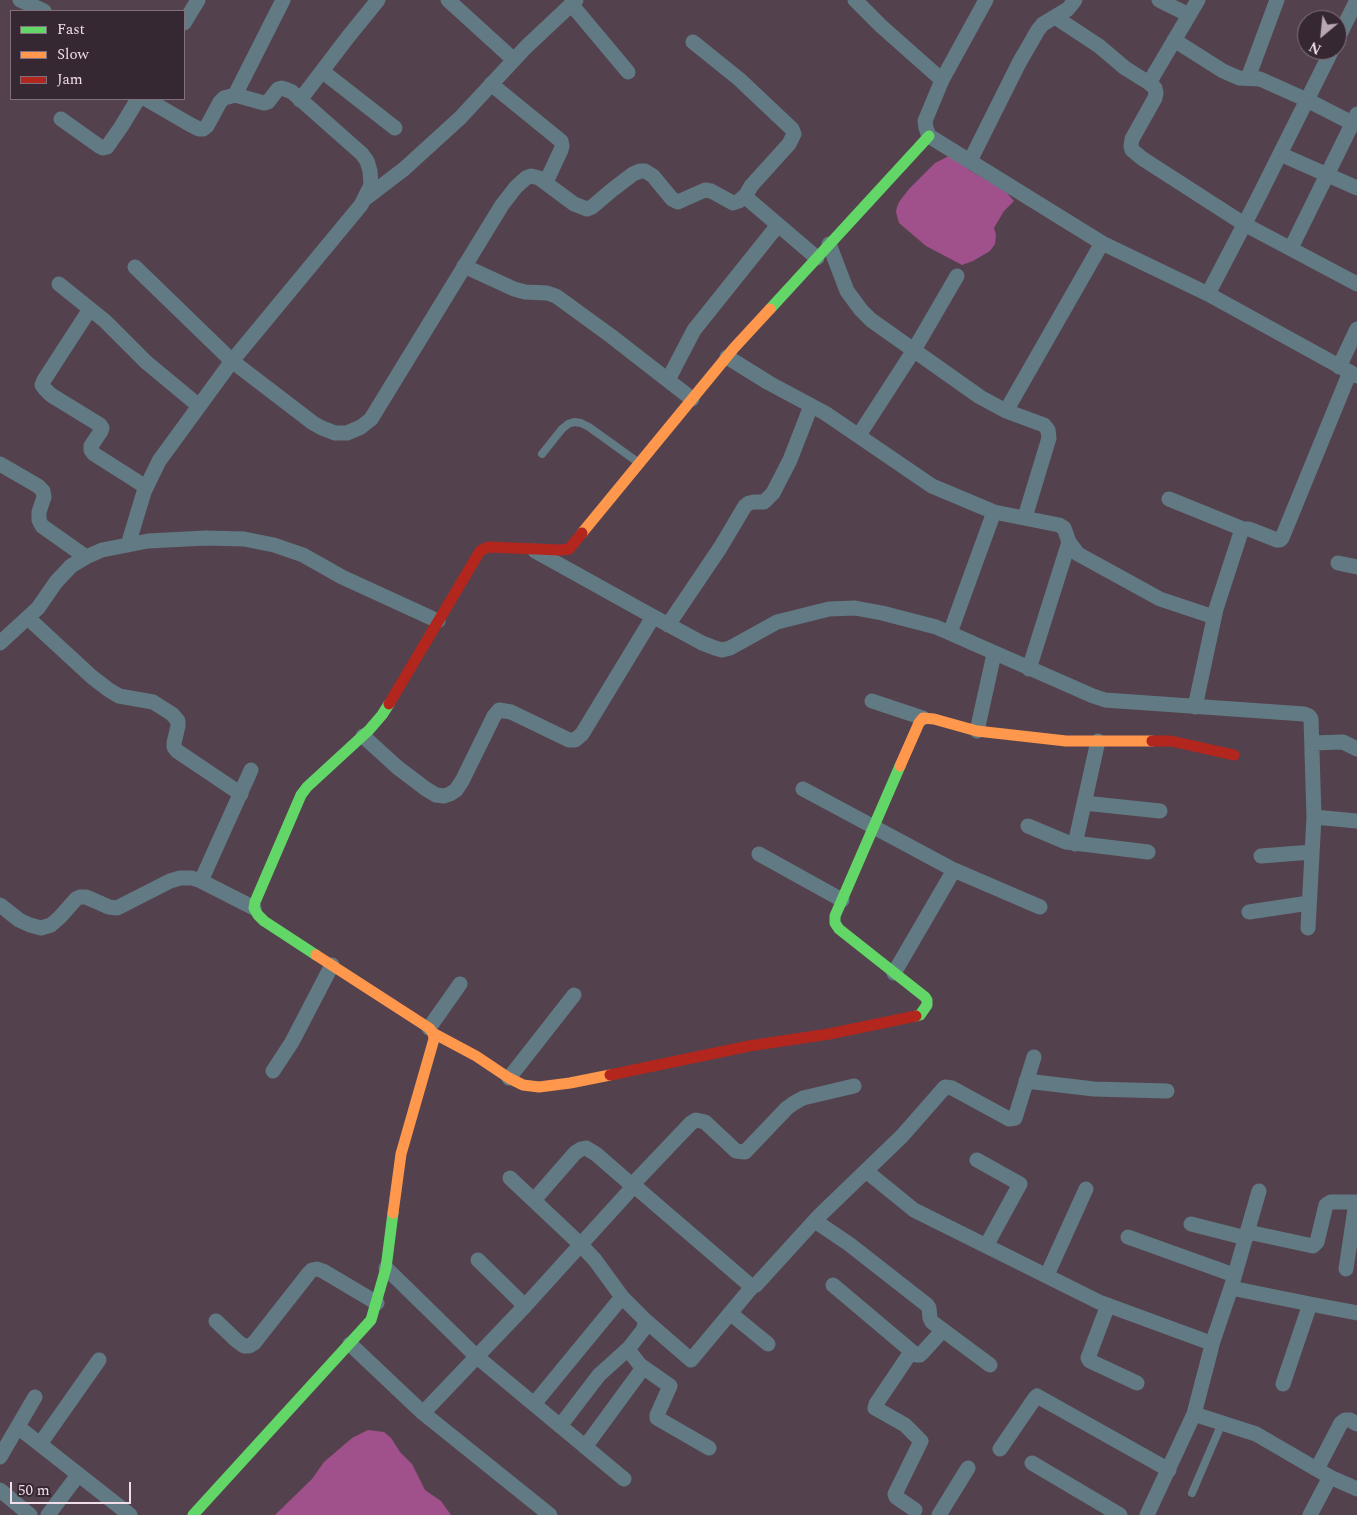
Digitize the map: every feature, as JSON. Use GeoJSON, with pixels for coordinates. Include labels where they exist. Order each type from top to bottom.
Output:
{"type":"FeatureCollection","features":[{"type":"Feature","properties":{"kind":"street"},"geometry":{"type":"LineString","coordinates":[[20,0],[42,10]]}},
{"type":"Feature","properties":{"kind":"street"},"geometry":{"type":"LineString","coordinates":[[185,21],[198,0]]}},
{"type":"Feature","properties":{"kind":"street"},"geometry":{"type":"LineString","coordinates":[[235,95],[283,0]]}},
{"type":"Feature","properties":{"kind":"street"},"geometry":{"type":"LineString","coordinates":[[300,100],[378,0]]}},
{"type":"Feature","properties":{"kind":"street"},"geometry":{"type":"LineString","coordinates":[[448,0],[514,60]]}},
{"type":"Feature","properties":{"kind":"street"},"geometry":{"type":"LineString","coordinates":[[855,0],[880,26],[942,80]]}},
{"type":"Feature","properties":{"kind":"street"},"geometry":{"type":"LineString","coordinates":[[986,0],[942,80],[926,121],[929,136],[1102,243],[1208,294],[1349,372]]}},
{"type":"Feature","properties":{"kind":"street"},"geometry":{"type":"LineString","coordinates":[[970,161],[1038,30],[1043,24],[1068,9],[1075,0]]}},
{"type":"Feature","properties":{"kind":"street"},"geometry":{"type":"LineString","coordinates":[[1159,0],[1189,15]]}},
{"type":"Feature","properties":{"kind":"street"},"geometry":{"type":"LineString","coordinates":[[1149,83],[1198,0]]}},
{"type":"Feature","properties":{"kind":"street"},"geometry":{"type":"LineString","coordinates":[[1248,78],[1277,0]]}},
{"type":"Feature","properties":{"kind":"street"},"geometry":{"type":"LineString","coordinates":[[1347,20],[1357,0]]}},
{"type":"Feature","properties":{"kind":"street"},"geometry":{"type":"LineString","coordinates":[[128,545],[146,487],[158,461],[232,361],[366,198],[404,169],[460,118],[514,60],[574,2],[628,72]]}},
{"type":"Feature","properties":{"kind":"street"},"geometry":{"type":"LineString","coordinates":[[1055,17],[1099,46],[1125,68],[1155,88],[1156,93],[1132,139],[1132,150],[1244,224],[1357,284]]}},
{"type":"Feature","properties":{"kind":"street"},"geometry":{"type":"LineString","coordinates":[[1174,40],[1223,72],[1240,78],[1260,79],[1354,123],[1291,248]]}},
{"type":"Feature","properties":{"kind":"street"},"geometry":{"type":"LineString","coordinates":[[135,267],[232,361],[313,423],[322,428],[347,433],[361,427],[371,419],[502,205],[526,178],[531,176],[539,178],[574,204],[588,210],[626,179],[640,171],[645,171],[653,176],[672,199],[678,202],[705,190],[711,191],[733,203],[746,195],[751,186],[789,144],[794,134],[792,128],[746,86],[693,42]]}},
{"type":"Feature","properties":{"kind":"street"},"geometry":{"type":"LineString","coordinates":[[1208,294],[1327,60]]}},
{"type":"Feature","properties":{"kind":"street"},"geometry":{"type":"LineString","coordinates":[[322,71],[395,128]]}},
{"type":"Feature","properties":{"kind":"street"},"geometry":{"type":"LineString","coordinates":[[491,84],[561,141],[561,150],[546,182]]}},
{"type":"Feature","properties":{"kind":"street"},"geometry":{"type":"LineString","coordinates":[[148,100],[199,129],[207,126],[224,98],[235,95],[264,103],[268,102],[281,88],[292,92],[367,160],[371,185],[366,198]]}},
{"type":"Feature","properties":{"kind":"street"},"geometry":{"type":"LineString","coordinates":[[61,119],[103,148],[107,147],[137,100]]}},
{"type":"Feature","properties":{"kind":"street"},"geometry":{"type":"LineString","coordinates":[[254,908],[307,787],[363,736],[382,715],[480,551],[488,547],[560,550],[568,548],[727,357],[929,136]]}},
{"type":"Feature","properties":{"kind":"street"},"geometry":{"type":"LineString","coordinates":[[1280,154],[1357,188]]}},
{"type":"Feature","properties":{"kind":"street"},"geometry":{"type":"LineString","coordinates":[[746,195],[749,200],[817,258]]}},
{"type":"Feature","properties":{"kind":"street"},"geometry":{"type":"LineString","coordinates":[[668,380],[694,330],[778,224]]}},
{"type":"Feature","properties":{"kind":"street"},"geometry":{"type":"LineString","coordinates":[[1006,410],[1102,243]]}},
{"type":"Feature","properties":{"kind":"street"},"geometry":{"type":"LineString","coordinates":[[829,244],[844,284],[861,310],[871,320],[980,397],[1044,425],[1048,430],[1049,438],[1025,517]]}},
{"type":"Feature","properties":{"kind":"street"},"geometry":{"type":"LineString","coordinates":[[464,266],[514,289],[556,296],[692,399]]}},
{"type":"Feature","properties":{"kind":"street"},"geometry":{"type":"LineString","coordinates":[[859,435],[914,350],[957,276]]}},
{"type":"Feature","properties":{"kind":"street"},"geometry":{"type":"LineString","coordinates":[[59,284],[105,321],[146,362],[198,406]]}},
{"type":"Feature","properties":{"kind":"street"},"geometry":{"type":"LineString","coordinates":[[90,308],[42,385],[50,395],[100,425],[101,431],[91,446],[94,454],[146,487]]}},
{"type":"Feature","properties":{"kind":"street"},"geometry":{"type":"LineString","coordinates":[[1169,499],[1243,529],[1249,529],[1280,540],[1349,372],[1357,328]]}},
{"type":"Feature","properties":{"kind":"street"},"geometry":{"type":"LineString","coordinates":[[727,357],[859,435],[932,486],[994,512],[1059,524],[1064,528],[1069,542],[1078,554],[1172,604],[1214,617]]}},
{"type":"Feature","properties":{"kind":"street"},"geometry":{"type":"LineString","coordinates":[[668,625],[720,548],[745,506],[749,503],[764,502],[773,493],[790,460],[811,406]]}},
{"type":"Feature","properties":{"kind":"street"},"geometry":{"type":"LineString","coordinates":[[0,464],[38,486],[43,491],[44,497],[39,520],[42,526],[86,557]]}},
{"type":"Feature","properties":{"kind":"street"},"geometry":{"type":"LineString","coordinates":[[950,633],[994,512]]}},
{"type":"Feature","properties":{"kind":"street"},"geometry":{"type":"LineString","coordinates":[[1194,707],[1214,617],[1243,529]]}},
{"type":"Feature","properties":{"kind":"street"},"geometry":{"type":"LineString","coordinates":[[0,644],[28,618],[71,566],[102,550],[148,541],[206,538],[244,540],[274,545],[303,555],[342,577],[438,620]]}},
{"type":"Feature","properties":{"kind":"street"},"geometry":{"type":"LineString","coordinates":[[1029,669],[1069,542]]}},
{"type":"Feature","properties":{"kind":"street"},"geometry":{"type":"LineString","coordinates":[[531,549],[702,643],[722,650],[730,648],[778,622],[829,609],[855,608],[882,612],[936,627],[994,654],[1105,700],[1304,714],[1309,716],[1311,719],[1314,818],[1308,928]]}},
{"type":"Feature","properties":{"kind":"street"},"geometry":{"type":"LineString","coordinates":[[1338,563],[1357,567]]}},
{"type":"Feature","properties":{"kind":"street"},"geometry":{"type":"LineString","coordinates":[[363,736],[397,767],[426,789],[436,795],[444,796],[450,794],[456,790],[462,781],[494,716],[499,710],[511,712],[569,740],[575,740],[582,734],[653,617]]}},
{"type":"Feature","properties":{"kind":"street"},"geometry":{"type":"LineString","coordinates":[[28,618],[92,677],[109,690],[119,696],[153,702],[172,714],[178,721],[174,747],[241,794]]}},
{"type":"Feature","properties":{"kind":"street"},"geometry":{"type":"LineString","coordinates":[[977,730],[994,654]]}},
{"type":"Feature","properties":{"kind":"street"},"geometry":{"type":"LineString","coordinates":[[872,701],[923,718],[977,730],[1066,740],[1171,741],[1234,755]]}},
{"type":"Feature","properties":{"kind":"street"},"geometry":{"type":"LineString","coordinates":[[0,905],[30,926],[41,928],[51,925],[60,918],[76,899],[80,897],[86,897],[109,907],[117,908],[170,881],[180,878],[192,878],[202,881],[254,908],[264,921],[431,1031],[523,1085],[539,1087],[570,1083],[749,1046],[828,1034],[920,1015],[927,1006],[925,997],[839,929],[835,923],[835,916],[918,723],[923,718]]}},
{"type":"Feature","properties":{"kind":"street"},"geometry":{"type":"LineString","coordinates":[[1075,844],[1098,741]]}},
{"type":"Feature","properties":{"kind":"street"},"geometry":{"type":"LineString","coordinates":[[1312,744],[1343,742],[1357,749]]}},
{"type":"Feature","properties":{"kind":"street"},"geometry":{"type":"LineString","coordinates":[[202,881],[251,770]]}},
{"type":"Feature","properties":{"kind":"street"},"geometry":{"type":"LineString","coordinates":[[803,789],[954,870],[1040,906]]}},
{"type":"Feature","properties":{"kind":"street"},"geometry":{"type":"LineString","coordinates":[[1084,803],[1160,811]]}},
{"type":"Feature","properties":{"kind":"street"},"geometry":{"type":"LineString","coordinates":[[1314,818],[1357,821]]}},
{"type":"Feature","properties":{"kind":"street"},"geometry":{"type":"LineString","coordinates":[[1028,826],[1075,844],[1148,852]]}},
{"type":"Feature","properties":{"kind":"street"},"geometry":{"type":"LineString","coordinates":[[1261,856],[1312,852]]}},
{"type":"Feature","properties":{"kind":"street"},"geometry":{"type":"LineString","coordinates":[[758,854],[842,900]]}},
{"type":"Feature","properties":{"kind":"street"},"geometry":{"type":"LineString","coordinates":[[894,972],[954,870]]}},
{"type":"Feature","properties":{"kind":"street"},"geometry":{"type":"LineString","coordinates":[[1249,912],[1309,903]]}},
{"type":"Feature","properties":{"kind":"street"},"geometry":{"type":"LineString","coordinates":[[273,1070],[292,1042],[332,965]]}},
{"type":"Feature","properties":{"kind":"street"},"geometry":{"type":"LineString","coordinates":[[431,1031],[460,984]]}},
{"type":"Feature","properties":{"kind":"street"},"geometry":{"type":"LineString","coordinates":[[509,1078],[574,995]]}},
{"type":"Feature","properties":{"kind":"street"},"geometry":{"type":"LineString","coordinates":[[193,1515],[371,1320],[386,1268],[401,1154],[434,1039],[431,1031]]}},
{"type":"Feature","properties":{"kind":"street"},"geometry":{"type":"LineString","coordinates":[[510,1178],[580,1244],[595,1260],[622,1297],[646,1321],[691,1360],[752,1286],[756,1285],[815,1220],[902,1136],[945,1087],[952,1088],[1009,1120],[1013,1119],[1016,1115],[1034,1058]]}},
{"type":"Feature","properties":{"kind":"street"},"geometry":{"type":"LineString","coordinates":[[1026,1080],[1094,1089],[1167,1091]]}},
{"type":"Feature","properties":{"kind":"street"},"geometry":{"type":"LineString","coordinates":[[422,1413],[525,1306],[691,1123],[696,1120],[705,1122],[736,1150],[745,1152],[787,1108],[802,1098],[854,1086]]}},
{"type":"Feature","properties":{"kind":"street"},"geometry":{"type":"LineString","coordinates":[[534,1200],[575,1153],[581,1148],[586,1148],[596,1154],[752,1286]]}},
{"type":"Feature","properties":{"kind":"street"},"geometry":{"type":"LineString","coordinates":[[977,1160],[1020,1184],[986,1246]]}},
{"type":"Feature","properties":{"kind":"street"},"geometry":{"type":"LineString","coordinates":[[866,1171],[914,1210],[1108,1305],[1212,1344]]}},
{"type":"Feature","properties":{"kind":"street"},"geometry":{"type":"LineString","coordinates":[[1047,1275],[1086,1189]]}},
{"type":"Feature","properties":{"kind":"street"},"geometry":{"type":"LineString","coordinates":[[1148,1515],[1194,1414],[1212,1344],[1259,1191]]}},
{"type":"Feature","properties":{"kind":"street"},"geometry":{"type":"LineString","coordinates":[[1191,1224],[1314,1246],[1317,1242],[1326,1205],[1331,1202],[1357,1202],[1346,1269]]}},
{"type":"Feature","properties":{"kind":"street"},"geometry":{"type":"LineString","coordinates":[[815,1220],[850,1244],[927,1305],[932,1322],[990,1365]]}},
{"type":"Feature","properties":{"kind":"street"},"geometry":{"type":"LineString","coordinates":[[1128,1237],[1232,1282],[1310,1304],[1357,1313]]}},
{"type":"Feature","properties":{"kind":"street"},"geometry":{"type":"LineString","coordinates":[[478,1260],[525,1306]]}},
{"type":"Feature","properties":{"kind":"street"},"geometry":{"type":"LineString","coordinates":[[386,1268],[476,1356],[624,1480]]}},
{"type":"Feature","properties":{"kind":"street"},"geometry":{"type":"LineString","coordinates":[[216,1321],[237,1341],[244,1346],[249,1346],[254,1343],[312,1270],[317,1269],[323,1270],[377,1304]]}},
{"type":"Feature","properties":{"kind":"street"},"geometry":{"type":"LineString","coordinates":[[833,1285],[916,1355],[920,1355],[942,1330]]}},
{"type":"Feature","properties":{"kind":"street"},"geometry":{"type":"LineString","coordinates":[[534,1404],[622,1297]]}},
{"type":"Feature","properties":{"kind":"street"},"geometry":{"type":"LineString","coordinates":[[1283,1384],[1310,1304]]}},
{"type":"Feature","properties":{"kind":"street"},"geometry":{"type":"LineString","coordinates":[[1108,1305],[1088,1358],[1090,1361],[1137,1383]]}},
{"type":"Feature","properties":{"kind":"street"},"geometry":{"type":"LineString","coordinates":[[730,1313],[768,1344]]}},
{"type":"Feature","properties":{"kind":"street"},"geometry":{"type":"LineString","coordinates":[[560,1426],[599,1376],[629,1348],[646,1321]]}},
{"type":"Feature","properties":{"kind":"street"},"geometry":{"type":"LineString","coordinates":[[350,1344],[422,1413],[550,1515]]}},
{"type":"Feature","properties":{"kind":"street"},"geometry":{"type":"LineString","coordinates":[[629,1348],[643,1368],[670,1386],[657,1418],[709,1448]]}},
{"type":"Feature","properties":{"kind":"street"},"geometry":{"type":"LineString","coordinates":[[911,1352],[876,1404],[876,1408],[905,1425],[921,1441],[895,1494],[913,1512],[918,1507],[931,1515]]}},
{"type":"Feature","properties":{"kind":"street"},"geometry":{"type":"LineString","coordinates":[[40,1444],[99,1360]]}},
{"type":"Feature","properties":{"kind":"street"},"geometry":{"type":"LineString","coordinates":[[585,1447],[643,1368]]}},
{"type":"Feature","properties":{"kind":"street"},"geometry":{"type":"LineString","coordinates":[[1000,1449],[1037,1396],[1169,1470]]}},
{"type":"Feature","properties":{"kind":"street"},"geometry":{"type":"LineString","coordinates":[[0,1457],[10,1432],[36,1397]]}},
{"type":"Feature","properties":{"kind":"street"},"geometry":{"type":"LineString","coordinates":[[1194,1414],[1256,1434],[1323,1473],[1357,1490]]}},
{"type":"Feature","properties":{"kind":"street"},"geometry":{"type":"LineString","coordinates":[[1310,1515],[1341,1423],[1345,1420],[1350,1420],[1357,1424]]}},
{"type":"Feature","properties":{"kind":"street"},"geometry":{"type":"LineString","coordinates":[[10,1432],[40,1444],[130,1515]]}},
{"type":"Feature","properties":{"kind":"street"},"geometry":{"type":"LineString","coordinates":[[1032,1463],[1120,1515]]}},
{"type":"Feature","properties":{"kind":"street"},"geometry":{"type":"LineString","coordinates":[[939,1515],[968,1468]]}},
{"type":"Feature","properties":{"kind":"street"},"geometry":{"type":"LineString","coordinates":[[48,1515],[78,1475]]}},
{"type":"Feature","properties":{"kind":"street"},"geometry":{"type":"LineString","coordinates":[[0,1490],[30,1515]]}},
{"type":"Feature","properties":{"kind":"lane"},"geometry":{"type":"LineString","coordinates":[[542,454],[562,429],[574,422],[589,427],[639,463]]}},
{"type":"Feature","properties":{"kind":"lane"},"geometry":{"type":"LineString","coordinates":[[1192,1493],[1222,1423]]}},
{"type":"Feature","properties":{"kind":"shaded area"},"geometry":{"type":"Polygon","coordinates":[[[949,156],[962,162],[969,170],[999,187],[1014,201],[1004,211],[994,228],[996,235],[995,244],[990,251],[962,265],[926,246],[899,223],[896,212],[899,202],[909,189],[935,163],[949,156]]]}},
{"type":"Feature","properties":{"kind":"shaded area"},"geometry":{"type":"Polygon","coordinates":[[[368,1430],[384,1432],[391,1438],[400,1452],[412,1464],[425,1490],[441,1501],[451,1515],[275,1515],[312,1479],[324,1462],[352,1438],[368,1430]]]}},
{"type":"Feature","properties":{"kind":"traffic: fast"},"geometry":{"type":"LineString","coordinates":[[770,309],[929,136]]}},
{"type":"Feature","properties":{"kind":"traffic: fast"},"geometry":{"type":"LineString","coordinates":[[316,955],[264,921],[254,908],[255,902],[301,795],[307,787],[369,730],[389,704]]}},
{"type":"Feature","properties":{"kind":"traffic: fast"},"geometry":{"type":"LineString","coordinates":[[900,766],[835,916],[835,923],[839,929],[925,997],[927,1005],[920,1015],[916,1016]]}},
{"type":"Feature","properties":{"kind":"traffic: fast"},"geometry":{"type":"LineString","coordinates":[[193,1515],[371,1320],[386,1268],[393,1213]]}},
{"type":"Feature","properties":{"kind":"traffic: slow"},"geometry":{"type":"LineString","coordinates":[[582,533],[734,348],[770,309]]}},
{"type":"Feature","properties":{"kind":"traffic: slow"},"geometry":{"type":"LineString","coordinates":[[900,766],[923,718],[934,719],[977,731],[1066,741],[1152,741]]}},
{"type":"Feature","properties":{"kind":"traffic: slow"},"geometry":{"type":"LineString","coordinates":[[316,955],[429,1028],[433,1033],[434,1039],[401,1154],[393,1213]]}},
{"type":"Feature","properties":{"kind":"traffic: slow"},"geometry":{"type":"LineString","coordinates":[[433,1033],[476,1056],[523,1085],[539,1087],[610,1075]]}},
{"type":"Feature","properties":{"kind":"traffic: jam"},"geometry":{"type":"LineString","coordinates":[[389,704],[480,551],[488,547],[569,549],[582,533]]}},
{"type":"Feature","properties":{"kind":"traffic: jam"},"geometry":{"type":"LineString","coordinates":[[1152,741],[1171,741],[1234,755]]}},
{"type":"Feature","properties":{"kind":"traffic: jam"},"geometry":{"type":"LineString","coordinates":[[610,1075],[749,1046],[829,1034],[916,1016]]}}]}
